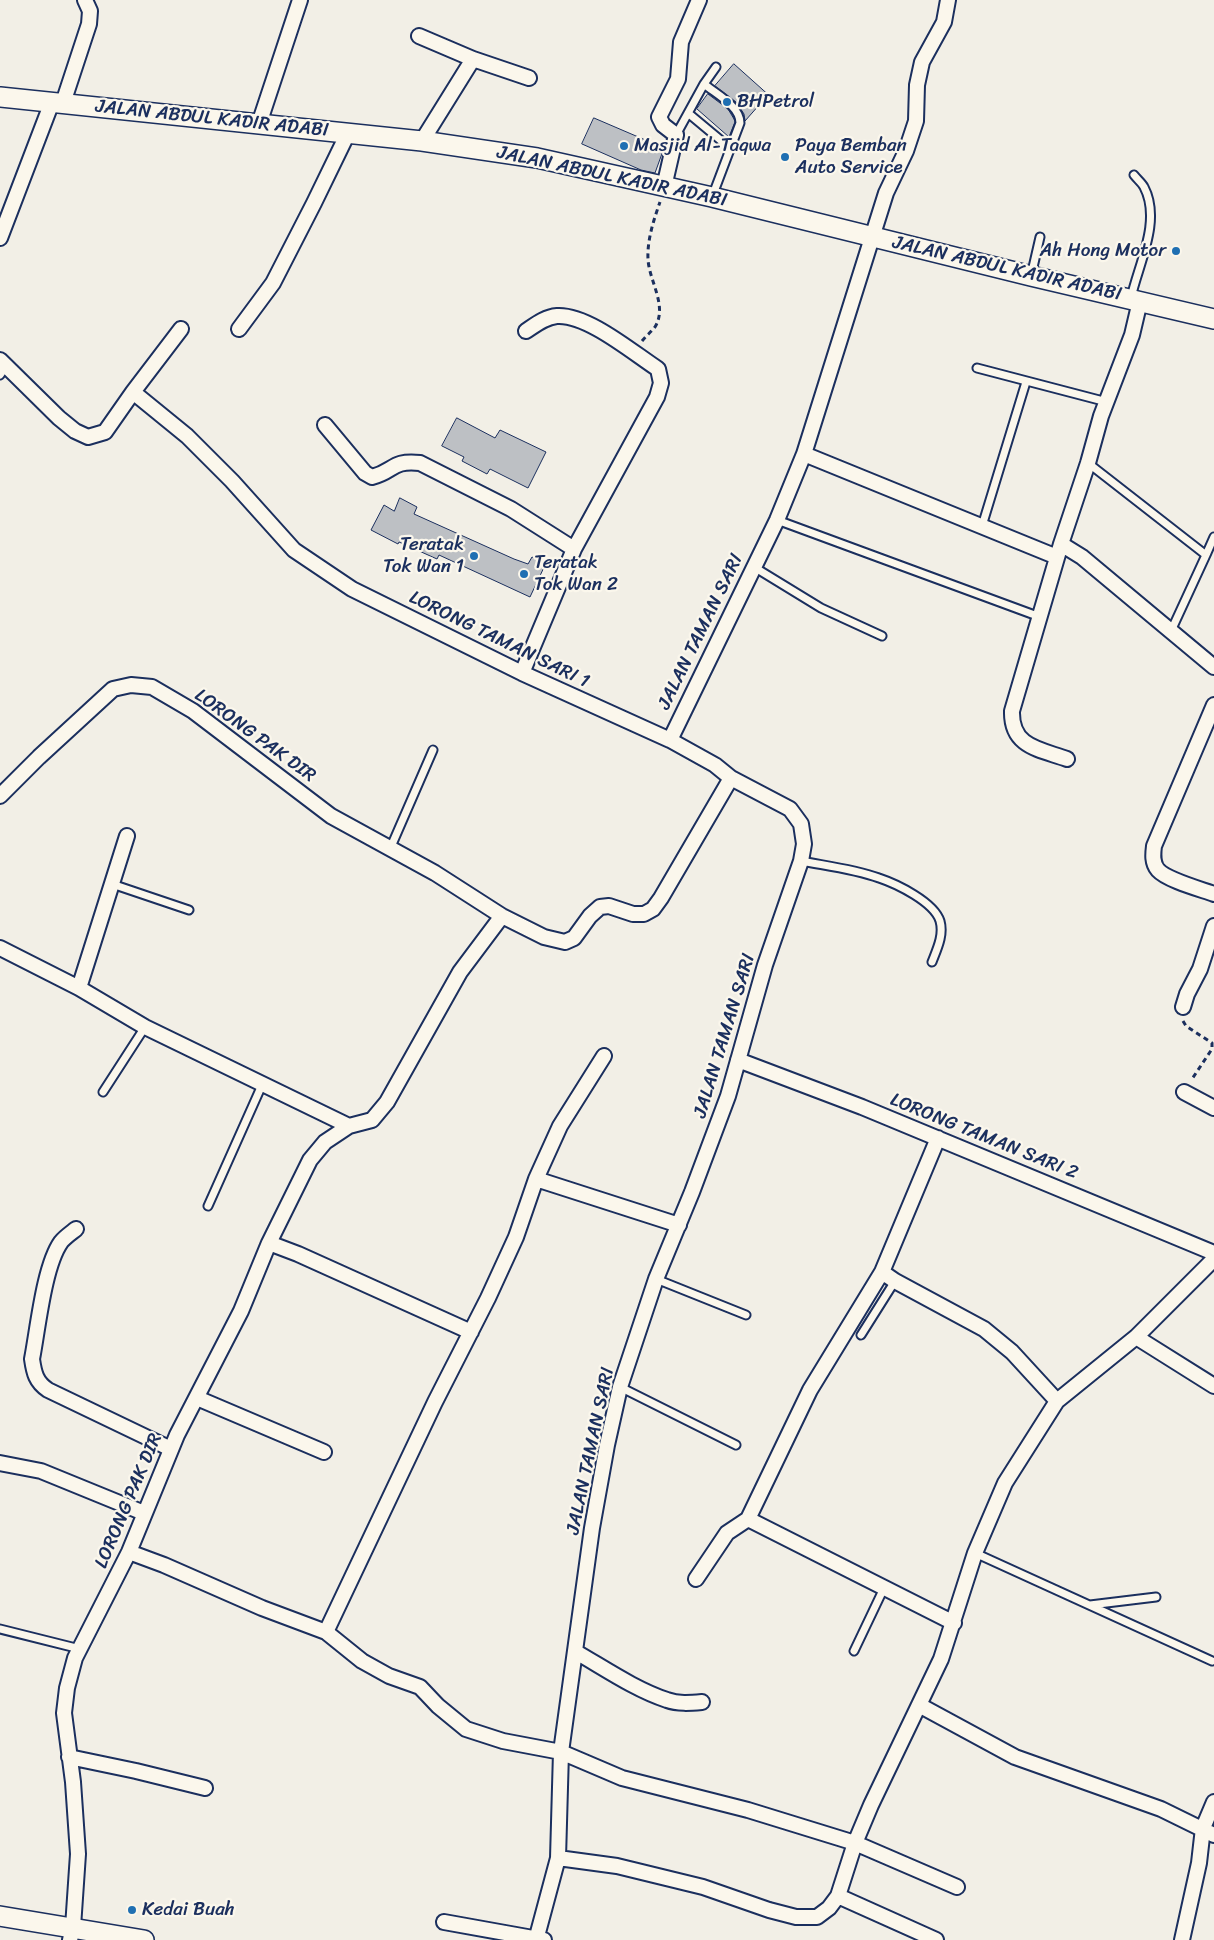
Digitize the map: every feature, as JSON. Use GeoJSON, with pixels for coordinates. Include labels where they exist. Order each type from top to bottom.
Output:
{"type":"FeatureCollection","features":[{"type":"Feature","properties":{"kind":"main road","name":"JALAN ABDUL KADIR ADABI"},"geometry":{"type":"LineString","coordinates":[[0,96],[422,141],[537,158],[712,197],[1214,319]]}},
{"type":"Feature","properties":{"kind":"main road"},"geometry":{"type":"LineString","coordinates":[[0,1916],[72,1933],[144,1940]]}},
{"type":"Feature","properties":{"kind":"street"},"geometry":{"type":"LineString","coordinates":[[0,238],[58,103],[89,24],[90,11],[85,0]]}},
{"type":"Feature","properties":{"kind":"street"},"geometry":{"type":"LineString","coordinates":[[259,124],[300,0]]}},
{"type":"Feature","properties":{"kind":"street"},"geometry":{"type":"LineString","coordinates":[[664,187],[676,135],[663,125],[659,117],[678,79],[681,42],[699,0]]}},
{"type":"Feature","properties":{"kind":"street","name":"JALAN TAMAN SARI"},"geometry":{"type":"LineString","coordinates":[[539,1939],[558,1858],[561,1752],[592,1528],[620,1387],[656,1279],[679,1225],[728,1096],[766,964],[801,861],[804,844],[801,824],[790,809],[731,778],[714,765],[670,740],[777,520],[804,454],[865,262],[871,237],[886,193],[906,151],[916,121],[917,85],[922,62],[944,22],[948,0]]}},
{"type":"Feature","properties":{"kind":"street"},"geometry":{"type":"LineString","coordinates":[[419,36],[473,59],[529,78]]}},
{"type":"Feature","properties":{"kind":"street"},"geometry":{"type":"LineString","coordinates":[[422,141],[473,59]]}},
{"type":"Feature","properties":{"kind":"street"},"geometry":{"type":"LineString","coordinates":[[239,329],[272,283],[348,133]]}},
{"type":"Feature","properties":{"kind":"street"},"geometry":{"type":"LineString","coordinates":[[1067,759],[1027,745],[1018,738],[1013,729],[1012,712],[1016,691],[1059,550],[1107,402],[1132,335],[1135,300]]}},
{"type":"Feature","properties":{"kind":"street"},"geometry":{"type":"LineString","coordinates":[[522,673],[574,549],[657,397],[661,383],[658,369],[587,322],[571,317],[555,316],[541,321],[526,331]]}},
{"type":"Feature","properties":{"kind":"street"},"geometry":{"type":"LineString","coordinates":[[2,367],[59,418],[75,431],[88,437],[105,432],[181,330]]}},
{"type":"Feature","properties":{"kind":"street","name":"LORONG TAMAN SARI 1"},"geometry":{"type":"LineString","coordinates":[[133,392],[186,436],[232,481],[294,550],[352,589],[522,673],[670,740]]}},
{"type":"Feature","properties":{"kind":"street"},"geometry":{"type":"LineString","coordinates":[[326,425],[365,473],[372,477],[380,475],[395,464],[406,462],[420,463],[511,509],[574,549]]}},
{"type":"Feature","properties":{"kind":"street"},"geometry":{"type":"LineString","coordinates":[[804,454],[982,526],[1082,557],[1214,667]]}},
{"type":"Feature","properties":{"kind":"street","name":"LORONG PAK DIR"},"geometry":{"type":"LineString","coordinates":[[0,796],[38,757],[113,689],[131,685],[152,686],[193,711],[331,816],[435,874],[502,916],[544,937],[565,942],[574,938],[590,916],[600,907],[609,906],[633,914],[644,914],[653,909],[731,778]]}},
{"type":"Feature","properties":{"kind":"street"},"geometry":{"type":"LineString","coordinates":[[1214,706],[1154,846],[1153,854],[1154,863],[1166,876],[1214,894]]}},
{"type":"Feature","properties":{"kind":"street"},"geometry":{"type":"LineString","coordinates":[[79,988],[127,836]]}},
{"type":"Feature","properties":{"kind":"street","name":"LORONG PAK DIR"},"geometry":{"type":"LineString","coordinates":[[72,1933],[78,1854],[73,1782],[64,1713],[67,1688],[75,1658],[129,1552],[171,1449],[241,1311],[269,1244],[310,1160],[325,1142],[349,1126],[372,1120],[387,1102],[460,972],[502,916]]}},
{"type":"Feature","properties":{"kind":"street"},"geometry":{"type":"LineString","coordinates":[[1183,1007],[1187,994],[1200,969],[1214,926]]}},
{"type":"Feature","properties":{"kind":"street"},"geometry":{"type":"LineString","coordinates":[[0,948],[79,988],[145,1027],[349,1126]]}},
{"type":"Feature","properties":{"kind":"street"},"geometry":{"type":"LineString","coordinates":[[326,1632],[435,1402],[472,1332],[516,1236],[536,1180],[560,1126],[604,1056]]}},
{"type":"Feature","properties":{"kind":"street","name":"LORONG TAMAN SARI 2"},"geometry":{"type":"LineString","coordinates":[[738,1060],[938,1138],[1214,1254]]}},
{"type":"Feature","properties":{"kind":"street"},"geometry":{"type":"LineString","coordinates":[[1184,1092],[1214,1108]]}},
{"type":"Feature","properties":{"kind":"street"},"geometry":{"type":"LineString","coordinates":[[696,1579],[727,1533],[748,1519],[810,1390],[882,1272],[938,1138]]}},
{"type":"Feature","properties":{"kind":"street"},"geometry":{"type":"LineString","coordinates":[[536,1180],[679,1225]]}},
{"type":"Feature","properties":{"kind":"street"},"geometry":{"type":"LineString","coordinates":[[76,1229],[62,1240],[54,1254],[48,1272],[32,1359],[34,1373],[39,1385],[171,1449]]}},
{"type":"Feature","properties":{"kind":"street"},"geometry":{"type":"LineString","coordinates":[[269,1244],[298,1254],[472,1332]]}},
{"type":"Feature","properties":{"kind":"street"},"geometry":{"type":"LineString","coordinates":[[558,1858],[617,1866],[703,1887],[769,1910],[796,1917],[816,1916],[830,1908],[838,1896],[855,1842],[871,1805],[940,1659],[954,1623],[975,1553],[1005,1483],[1057,1401],[1136,1336],[1214,1259]]}},
{"type":"Feature","properties":{"kind":"street"},"geometry":{"type":"LineString","coordinates":[[882,1272],[895,1281],[984,1329],[1012,1352],[1057,1401]]}},
{"type":"Feature","properties":{"kind":"street"},"geometry":{"type":"LineString","coordinates":[[1136,1336],[1214,1386]]}},
{"type":"Feature","properties":{"kind":"street"},"geometry":{"type":"LineString","coordinates":[[197,1398],[324,1452]]}},
{"type":"Feature","properties":{"kind":"street"},"geometry":{"type":"LineString","coordinates":[[0,1463],[41,1471],[144,1513]]}},
{"type":"Feature","properties":{"kind":"street"},"geometry":{"type":"LineString","coordinates":[[748,1519],[954,1623]]}},
{"type":"Feature","properties":{"kind":"street"},"geometry":{"type":"LineString","coordinates":[[129,1552],[164,1564],[262,1608],[326,1632],[362,1661],[388,1676],[420,1687],[438,1706],[466,1729],[503,1741],[561,1752],[622,1778],[748,1810],[855,1842],[957,1887]]}},
{"type":"Feature","properties":{"kind":"street"},"geometry":{"type":"LineString","coordinates":[[576,1652],[637,1686],[667,1700],[685,1703],[702,1702]]}},
{"type":"Feature","properties":{"kind":"street"},"geometry":{"type":"LineString","coordinates":[[919,1705],[1015,1757],[1161,1809],[1209,1832]]}},
{"type":"Feature","properties":{"kind":"street"},"geometry":{"type":"LineString","coordinates":[[69,1757],[205,1788]]}},
{"type":"Feature","properties":{"kind":"street"},"geometry":{"type":"LineString","coordinates":[[1182,1940],[1199,1863],[1209,1832],[1214,1802]]}},
{"type":"Feature","properties":{"kind":"street"},"geometry":{"type":"LineString","coordinates":[[838,1896],[936,1940]]}},
{"type":"Feature","properties":{"kind":"street"},"geometry":{"type":"LineString","coordinates":[[444,1922],[539,1939]]}},
{"type":"Feature","properties":{"kind":"lane"},"geometry":{"type":"LineString","coordinates":[[676,135],[704,84],[716,67]]}},
{"type":"Feature","properties":{"kind":"lane"},"geometry":{"type":"LineString","coordinates":[[704,84],[735,109],[740,118],[740,123],[712,197]]}},
{"type":"Feature","properties":{"kind":"lane"},"geometry":{"type":"LineString","coordinates":[[688,113],[730,148]]}},
{"type":"Feature","properties":{"kind":"lane"},"geometry":{"type":"LineString","coordinates":[[1134,175],[1144,187],[1150,205],[1150,228],[1146,250],[1136,274],[1135,300]]}},
{"type":"Feature","properties":{"kind":"lane"},"geometry":{"type":"LineString","coordinates":[[1031,276],[1040,237]]}},
{"type":"Feature","properties":{"kind":"lane"},"geometry":{"type":"LineString","coordinates":[[977,368],[1107,402]]}},
{"type":"Feature","properties":{"kind":"lane"},"geometry":{"type":"LineString","coordinates":[[982,526],[1026,382]]}},
{"type":"Feature","properties":{"kind":"lane"},"geometry":{"type":"LineString","coordinates":[[1088,463],[1206,555]]}},
{"type":"Feature","properties":{"kind":"lane"},"geometry":{"type":"LineString","coordinates":[[777,520],[1040,617]]}},
{"type":"Feature","properties":{"kind":"lane"},"geometry":{"type":"LineString","coordinates":[[1171,631],[1214,538]]}},
{"type":"Feature","properties":{"kind":"lane"},"geometry":{"type":"LineString","coordinates":[[754,567],[821,608],[882,636]]}},
{"type":"Feature","properties":{"kind":"lane"},"geometry":{"type":"LineString","coordinates":[[390,849],[433,750]]}},
{"type":"Feature","properties":{"kind":"lane"},"geometry":{"type":"LineString","coordinates":[[801,861],[880,878],[908,891],[931,907],[940,922],[940,941],[932,962]]}},
{"type":"Feature","properties":{"kind":"lane"},"geometry":{"type":"LineString","coordinates":[[112,884],[189,910]]}},
{"type":"Feature","properties":{"kind":"lane"},"geometry":{"type":"LineString","coordinates":[[103,1092],[145,1027]]}},
{"type":"Feature","properties":{"kind":"lane"},"geometry":{"type":"LineString","coordinates":[[208,1206],[262,1085]]}},
{"type":"Feature","properties":{"kind":"lane"},"geometry":{"type":"LineString","coordinates":[[656,1279],[746,1315]]}},
{"type":"Feature","properties":{"kind":"lane"},"geometry":{"type":"LineString","coordinates":[[861,1335],[895,1281]]}},
{"type":"Feature","properties":{"kind":"lane"},"geometry":{"type":"LineString","coordinates":[[620,1387],[736,1445]]}},
{"type":"Feature","properties":{"kind":"lane"},"geometry":{"type":"LineString","coordinates":[[975,1553],[1212,1661]]}},
{"type":"Feature","properties":{"kind":"lane"},"geometry":{"type":"LineString","coordinates":[[854,1651],[884,1588]]}},
{"type":"Feature","properties":{"kind":"lane"},"geometry":{"type":"LineString","coordinates":[[1089,1605],[1156,1597]]}},
{"type":"Feature","properties":{"kind":"lane"},"geometry":{"type":"LineString","coordinates":[[0,1629],[80,1649]]}},
{"type":"Feature","properties":{"kind":"path"},"geometry":{"type":"LineString","coordinates":[[654,327],[660,314],[659,302],[650,275],[648,257],[653,222],[664,187]]}},
{"type":"Feature","properties":{"kind":"path"},"geometry":{"type":"LineString","coordinates":[[1183,1007],[1183,1022],[1186,1026],[1212,1044],[1212,1048],[1184,1092]]}},
{"type":"Feature","properties":{"kind":"building"},"geometry":{"type":"Polygon","coordinates":[[[734,64],[772,98],[764,107],[760,104],[745,121],[744,114],[736,102],[715,86],[734,64]]]}},
{"type":"Feature","properties":{"kind":"building"},"geometry":{"type":"Polygon","coordinates":[[[708,94],[728,109],[734,119],[735,122],[729,137],[697,109],[708,94]]]}},
{"type":"Feature","properties":{"kind":"building","name":"Masjid Al-Taqwa"},"geometry":{"type":"Polygon","coordinates":[[[594,118],[664,148],[655,173],[641,170],[582,144],[594,118]]]}},
{"type":"Feature","properties":{"kind":"building"},"geometry":{"type":"Polygon","coordinates":[[[457,418],[495,438],[500,430],[546,452],[528,488],[490,469],[487,474],[462,461],[464,457],[442,446],[457,418]]]}},
{"type":"Feature","properties":{"kind":"building"},"geometry":{"type":"Polygon","coordinates":[[[400,498],[417,507],[414,514],[514,559],[528,564],[532,557],[546,563],[530,597],[439,555],[437,559],[399,542],[398,544],[371,530],[384,505],[394,511],[400,498]]]}},
{"type":"Feature","properties":{"kind":"place","name":"BHPetrol"},"geometry":{"type":"Point","coordinates":[727,102]}},
{"type":"Feature","properties":{"kind":"place","name":"Masjid Al-Taqwa"},"geometry":{"type":"Point","coordinates":[624,146]}},
{"type":"Feature","properties":{"kind":"place","name":"Paya Bemban Auto Service"},"geometry":{"type":"Point","coordinates":[785,157]}},
{"type":"Feature","properties":{"kind":"place","name":"Ah Hong Motor"},"geometry":{"type":"Point","coordinates":[1176,251]}},
{"type":"Feature","properties":{"kind":"place","name":"Teratak Tok Wan 1"},"geometry":{"type":"Point","coordinates":[474,556]}},
{"type":"Feature","properties":{"kind":"place","name":"Teratak Tok Wan 2"},"geometry":{"type":"Point","coordinates":[524,574]}},
{"type":"Feature","properties":{"kind":"place","name":"Kedai Buah"},"geometry":{"type":"Point","coordinates":[132,1910]}}]}
